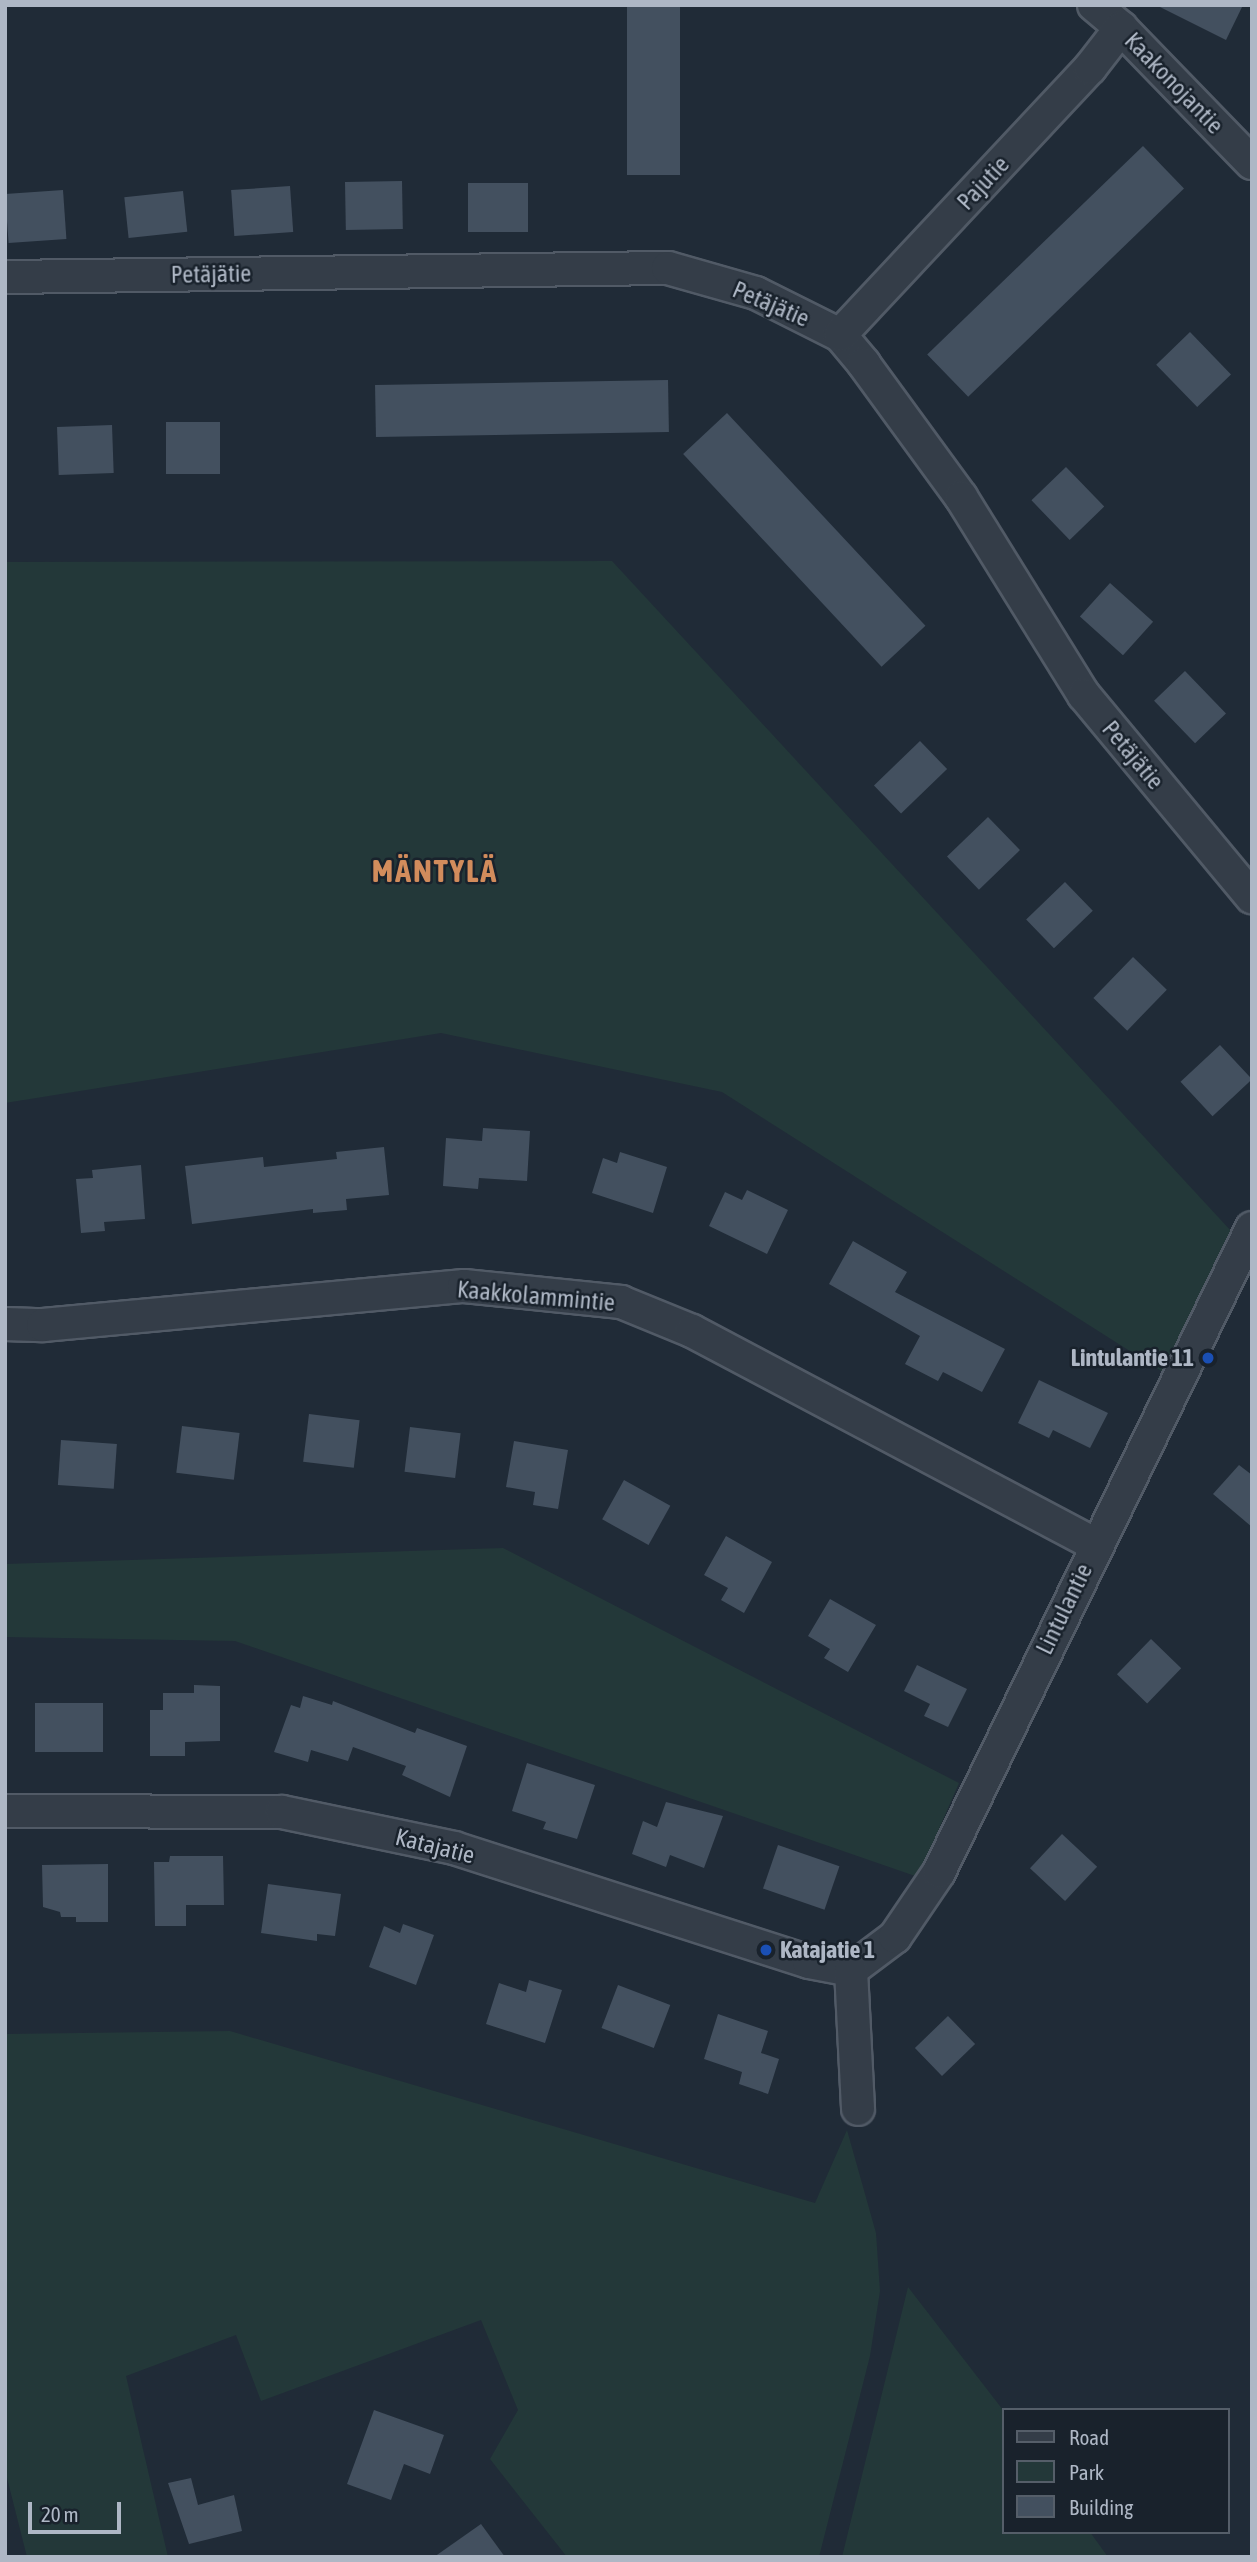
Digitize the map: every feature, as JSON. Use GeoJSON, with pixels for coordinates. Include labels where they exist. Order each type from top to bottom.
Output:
{"type":"FeatureCollection","features":[{"type":"Feature","properties":{"kind":"street","name":"Kaakonojantie"},"geometry":{"type":"LineString","coordinates":[[1094,5],[1121,28],[1252,163]]}},
{"type":"Feature","properties":{"kind":"street","name":"Pajutie"},"geometry":{"type":"LineString","coordinates":[[839,335],[1090,68],[1121,28]]}},
{"type":"Feature","properties":{"kind":"street","name":"Petäjätie"},"geometry":{"type":"LineString","coordinates":[[5,277],[668,268],[756,293],[839,335],[961,497],[1084,695],[1252,897]]}},
{"type":"Feature","properties":{"kind":"street","name":"Lintulantie"},"geometry":{"type":"LineString","coordinates":[[851,1970],[895,1937],[939,1872],[1095,1544],[1252,1228]]}},
{"type":"Feature","properties":{"kind":"street","name":"Kaakkolammintie"},"geometry":{"type":"LineString","coordinates":[[5,1324],[43,1325],[464,1286],[621,1302],[692,1331],[1095,1544]]}},
{"type":"Feature","properties":{"kind":"street","name":"Katajatie"},"geometry":{"type":"LineString","coordinates":[[5,1811],[282,1812],[454,1848],[809,1962],[851,1970]]}},
{"type":"Feature","properties":{"kind":"street"},"geometry":{"type":"LineString","coordinates":[[851,1970],[858,2109]]}},
{"type":"Feature","properties":{"kind":"green space"},"geometry":{"type":"Polygon","coordinates":[[[612,561],[1244,1245],[1177,1381],[722,1092],[441,1033],[5,1103],[5,562],[612,561]]]}},
{"type":"Feature","properties":{"kind":"green space"},"geometry":{"type":"Polygon","coordinates":[[[503,1548],[959,1783],[918,1877],[235,1641],[5,1637],[5,1564],[503,1548]]]}},
{"type":"Feature","properties":{"kind":"green space"},"geometry":{"type":"Polygon","coordinates":[[[230,2031],[815,2203],[847,2130],[876,2233],[880,2291],[870,2356],[819,2557],[567,2557],[490,2459],[518,2410],[481,2320],[261,2401],[236,2335],[126,2376],[168,2557],[27,2557],[5,2470],[5,2034],[230,2031]]]}},
{"type":"Feature","properties":{"kind":"green space"},"geometry":{"type":"Polygon","coordinates":[[[908,2287],[1002,2409],[1002,2534],[1091,2534],[1108,2557],[842,2557],[908,2287]]]}},
{"type":"Feature","properties":{"kind":"building"},"geometry":{"type":"Polygon","coordinates":[[[627,5],[680,5],[680,175],[627,175],[627,5]]]}},
{"type":"Feature","properties":{"kind":"building"},"geometry":{"type":"Polygon","coordinates":[[[1156,5],[1243,5],[1226,40],[1156,5]]]}},
{"type":"Feature","properties":{"kind":"building"},"geometry":{"type":"Polygon","coordinates":[[[1143,146],[1184,188],[968,397],[927,354],[1143,146]]]}},
{"type":"Feature","properties":{"kind":"building"},"geometry":{"type":"Polygon","coordinates":[[[402,181],[403,229],[346,230],[345,182],[402,181]]]}},
{"type":"Feature","properties":{"kind":"building"},"geometry":{"type":"Polygon","coordinates":[[[468,183],[528,183],[528,232],[468,232],[468,183]]]}},
{"type":"Feature","properties":{"kind":"building"},"geometry":{"type":"Polygon","coordinates":[[[290,186],[293,232],[234,236],[231,190],[290,186]]]}},
{"type":"Feature","properties":{"kind":"building"},"geometry":{"type":"Polygon","coordinates":[[[63,190],[66,239],[9,243],[5,194],[63,190]]]}},
{"type":"Feature","properties":{"kind":"building"},"geometry":{"type":"Polygon","coordinates":[[[183,191],[187,232],[129,238],[124,197],[183,191]]]}},
{"type":"Feature","properties":{"kind":"building"},"geometry":{"type":"Polygon","coordinates":[[[1190,332],[1231,374],[1197,407],[1156,365],[1190,332]]]}},
{"type":"Feature","properties":{"kind":"building"},"geometry":{"type":"Polygon","coordinates":[[[668,380],[669,432],[376,437],[375,385],[668,380]]]}},
{"type":"Feature","properties":{"kind":"building"},"geometry":{"type":"Polygon","coordinates":[[[727,413],[925,626],[882,667],[683,454],[727,413]]]}},
{"type":"Feature","properties":{"kind":"building"},"geometry":{"type":"Polygon","coordinates":[[[166,422],[220,422],[220,474],[166,474],[166,422]]]}},
{"type":"Feature","properties":{"kind":"building"},"geometry":{"type":"Polygon","coordinates":[[[112,425],[114,473],[59,475],[57,427],[112,425]]]}},
{"type":"Feature","properties":{"kind":"building"},"geometry":{"type":"Polygon","coordinates":[[[1066,467],[1104,507],[1070,540],[1031,500],[1066,467]]]}},
{"type":"Feature","properties":{"kind":"building"},"geometry":{"type":"Polygon","coordinates":[[[1110,583],[1153,622],[1123,655],[1080,616],[1110,583]]]}},
{"type":"Feature","properties":{"kind":"building"},"geometry":{"type":"Polygon","coordinates":[[[1185,671],[1226,713],[1195,743],[1154,701],[1185,671]]]}},
{"type":"Feature","properties":{"kind":"building"},"geometry":{"type":"Polygon","coordinates":[[[920,741],[947,769],[901,814],[874,785],[920,741]]]}},
{"type":"Feature","properties":{"kind":"building"},"geometry":{"type":"Polygon","coordinates":[[[988,817],[1020,850],[979,890],[947,857],[988,817]]]}},
{"type":"Feature","properties":{"kind":"building"},"geometry":{"type":"Polygon","coordinates":[[[1065,882],[1093,911],[1054,948],[1026,920],[1065,882]]]}},
{"type":"Feature","properties":{"kind":"building"},"geometry":{"type":"Polygon","coordinates":[[[1133,957],[1167,990],[1127,1031],[1093,998],[1133,957]]]}},
{"type":"Feature","properties":{"kind":"building"},"geometry":{"type":"Polygon","coordinates":[[[1220,1045],[1252,1079],[1213,1116],[1181,1082],[1220,1045]]]}},
{"type":"Feature","properties":{"kind":"building"},"geometry":{"type":"Polygon","coordinates":[[[483,1128],[530,1131],[527,1181],[479,1178],[478,1189],[443,1186],[446,1138],[482,1141],[483,1128]]]}},
{"type":"Feature","properties":{"kind":"building"},"geometry":{"type":"Polygon","coordinates":[[[384,1147],[389,1195],[346,1199],[347,1210],[313,1213],[313,1209],[192,1224],[185,1166],[263,1157],[264,1167],[337,1159],[336,1152],[384,1147]]]}},
{"type":"Feature","properties":{"kind":"building"},"geometry":{"type":"Polygon","coordinates":[[[620,1152],[667,1167],[653,1213],[592,1193],[603,1158],[617,1163],[620,1152]]]}},
{"type":"Feature","properties":{"kind":"building"},"geometry":{"type":"Polygon","coordinates":[[[141,1165],[145,1219],[104,1222],[105,1231],[81,1233],[76,1179],[93,1178],[92,1170],[141,1165]]]}},
{"type":"Feature","properties":{"kind":"building"},"geometry":{"type":"Polygon","coordinates":[[[747,1190],[788,1210],[767,1254],[709,1226],[725,1192],[742,1200],[747,1190]]]}},
{"type":"Feature","properties":{"kind":"building"},"geometry":{"type":"Polygon","coordinates":[[[853,1241],[907,1272],[895,1292],[1005,1349],[982,1392],[943,1372],[938,1381],[905,1364],[920,1336],[829,1284],[853,1241]]]}},
{"type":"Feature","properties":{"kind":"building"},"geometry":{"type":"Polygon","coordinates":[[[1039,1380],[1108,1413],[1090,1448],[1053,1430],[1049,1438],[1018,1423],[1039,1380]]]}},
{"type":"Feature","properties":{"kind":"building"},"geometry":{"type":"Polygon","coordinates":[[[309,1414],[360,1420],[354,1468],[303,1462],[309,1414]]]}},
{"type":"Feature","properties":{"kind":"building"},"geometry":{"type":"Polygon","coordinates":[[[182,1426],[240,1433],[234,1480],[176,1473],[182,1426]]]}},
{"type":"Feature","properties":{"kind":"building"},"geometry":{"type":"Polygon","coordinates":[[[410,1427],[461,1433],[455,1478],[405,1472],[410,1427]]]}},
{"type":"Feature","properties":{"kind":"building"},"geometry":{"type":"Polygon","coordinates":[[[61,1440],[117,1444],[114,1489],[58,1485],[61,1440]]]}},
{"type":"Feature","properties":{"kind":"building"},"geometry":{"type":"Polygon","coordinates":[[[514,1441],[568,1450],[558,1509],[533,1505],[535,1492],[506,1487],[514,1441]]]}},
{"type":"Feature","properties":{"kind":"building"},"geometry":{"type":"Polygon","coordinates":[[[1239,1465],[1252,1475],[1252,1527],[1213,1494],[1239,1465]]]}},
{"type":"Feature","properties":{"kind":"building"},"geometry":{"type":"Polygon","coordinates":[[[624,1480],[670,1506],[649,1545],[602,1519],[624,1480]]]}},
{"type":"Feature","properties":{"kind":"building"},"geometry":{"type":"Polygon","coordinates":[[[726,1536],[772,1562],[744,1613],[721,1600],[728,1588],[704,1575],[726,1536]]]}},
{"type":"Feature","properties":{"kind":"building"},"geometry":{"type":"Polygon","coordinates":[[[830,1599],[876,1625],[848,1672],[824,1658],[830,1649],[808,1636],[830,1599]]]}},
{"type":"Feature","properties":{"kind":"building"},"geometry":{"type":"Polygon","coordinates":[[[1151,1639],[1181,1668],[1147,1703],[1117,1674],[1151,1639]]]}},
{"type":"Feature","properties":{"kind":"building"},"geometry":{"type":"Polygon","coordinates":[[[917,1665],[967,1689],[948,1727],[924,1716],[930,1704],[904,1691],[917,1665]]]}},
{"type":"Feature","properties":{"kind":"building"},"geometry":{"type":"Polygon","coordinates":[[[194,1685],[220,1686],[220,1741],[185,1742],[185,1756],[150,1756],[150,1710],[163,1710],[163,1693],[194,1693],[194,1685]]]}},
{"type":"Feature","properties":{"kind":"building"},"geometry":{"type":"Polygon","coordinates":[[[303,1696],[332,1705],[333,1701],[415,1733],[417,1728],[467,1746],[450,1797],[402,1775],[406,1766],[353,1747],[348,1761],[311,1750],[308,1762],[274,1752],[291,1705],[300,1708],[303,1696]]]}},
{"type":"Feature","properties":{"kind":"building"},"geometry":{"type":"Polygon","coordinates":[[[35,1703],[103,1703],[103,1752],[35,1752],[35,1703]]]}},
{"type":"Feature","properties":{"kind":"building"},"geometry":{"type":"Polygon","coordinates":[[[527,1763],[595,1785],[577,1839],[543,1829],[546,1822],[512,1811],[527,1763]]]}},
{"type":"Feature","properties":{"kind":"building"},"geometry":{"type":"Polygon","coordinates":[[[666,1802],[723,1816],[704,1868],[670,1855],[666,1867],[632,1854],[643,1821],[657,1827],[666,1802]]]}},
{"type":"Feature","properties":{"kind":"building"},"geometry":{"type":"Polygon","coordinates":[[[1062,1834],[1097,1867],[1065,1901],[1030,1868],[1062,1834]]]}},
{"type":"Feature","properties":{"kind":"building"},"geometry":{"type":"Polygon","coordinates":[[[778,1845],[839,1866],[824,1910],[763,1888],[778,1845]]]}},
{"type":"Feature","properties":{"kind":"building"},"geometry":{"type":"Polygon","coordinates":[[[170,1856],[223,1856],[224,1905],[186,1905],[186,1926],[155,1926],[154,1862],[169,1862],[170,1856]]]}},
{"type":"Feature","properties":{"kind":"building"},"geometry":{"type":"Polygon","coordinates":[[[108,1864],[108,1922],[76,1922],[76,1917],[61,1917],[60,1912],[43,1907],[42,1865],[108,1864]]]}},
{"type":"Feature","properties":{"kind":"building"},"geometry":{"type":"Polygon","coordinates":[[[268,1884],[341,1894],[335,1936],[317,1934],[317,1941],[261,1933],[268,1884]]]}},
{"type":"Feature","properties":{"kind":"building"},"geometry":{"type":"Polygon","coordinates":[[[403,1924],[434,1935],[416,1985],[369,1967],[384,1926],[400,1933],[403,1924]]]}},
{"type":"Feature","properties":{"kind":"building"},"geometry":{"type":"Polygon","coordinates":[[[529,1980],[562,1990],[545,2043],[486,2024],[499,1983],[526,1992],[529,1980]]]}},
{"type":"Feature","properties":{"kind":"building"},"geometry":{"type":"Polygon","coordinates":[[[618,1985],[670,2005],[654,2048],[602,2028],[618,1985]]]}},
{"type":"Feature","properties":{"kind":"building"},"geometry":{"type":"Polygon","coordinates":[[[718,2014],[768,2031],[761,2053],[779,2059],[768,2094],[739,2084],[742,2072],[704,2059],[718,2014]]]}},
{"type":"Feature","properties":{"kind":"building"},"geometry":{"type":"Polygon","coordinates":[[[948,2016],[975,2044],[942,2076],[915,2048],[948,2016]]]}},
{"type":"Feature","properties":{"kind":"building"},"geometry":{"type":"Polygon","coordinates":[[[374,2410],[444,2435],[430,2474],[404,2464],[391,2500],[347,2484],[374,2410]]]}},
{"type":"Feature","properties":{"kind":"building"},"geometry":{"type":"Polygon","coordinates":[[[191,2478],[198,2505],[234,2495],[242,2531],[189,2544],[168,2483],[191,2478]]]}},
{"type":"Feature","properties":{"kind":"building"},"geometry":{"type":"Polygon","coordinates":[[[481,2524],[505,2557],[434,2557],[481,2524]]]}},
{"type":"Feature","properties":{"kind":"place","name":"Lintulantie 11"},"geometry":{"type":"Point","coordinates":[1208,1358]}},
{"type":"Feature","properties":{"kind":"place","name":"Katajatie 1"},"geometry":{"type":"Point","coordinates":[766,1950]}},
{"type":"Feature","properties":{"kind":"district","name":"MÄNTYLÄ"},"geometry":{"type":"Point","coordinates":[435,871]}}]}
